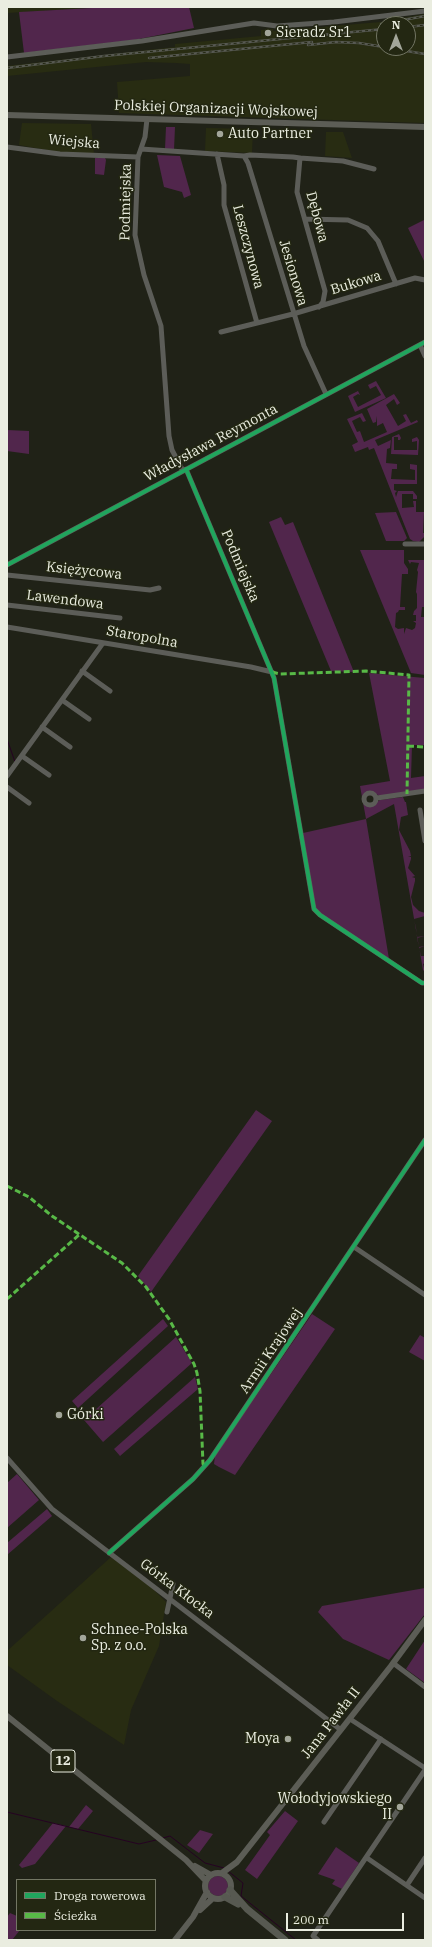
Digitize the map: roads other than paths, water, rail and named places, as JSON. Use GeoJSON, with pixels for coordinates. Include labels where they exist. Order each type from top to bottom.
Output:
{"type":"FeatureCollection","features":[{"type":"Feature","properties":{"kind":"highway"},"geometry":{"type":"LineString","coordinates":[[230,1890],[247,1909],[285,1940]]}},
{"type":"Feature","properties":{"kind":"highway"},"geometry":{"type":"LineString","coordinates":[[225,1897],[247,1909]]}},
{"type":"Feature","properties":{"kind":"main road","name":"Polskiej Organizacji Wojskowej"},"geometry":{"type":"LineString","coordinates":[[7,115],[425,127]]}},
{"type":"Feature","properties":{"kind":"main road","name":"Jana Pawła II"},"geometry":{"type":"LineString","coordinates":[[228,1873],[393,1664],[425,1620]]}},
{"type":"Feature","properties":{"kind":"main road","name":"12"},"geometry":{"type":"LineString","coordinates":[[7,1716],[159,1839],[186,1860],[211,1875]]}},
{"type":"Feature","properties":{"kind":"main road","name":"12"},"geometry":{"type":"LineString","coordinates":[[186,1860],[206,1882]]}},
{"type":"Feature","properties":{"kind":"main road"},"geometry":{"type":"LineString","coordinates":[[175,1940],[193,1917],[213,1898],[225,1897],[230,1890],[228,1873],[211,1875],[206,1882],[207,1892],[193,1917]]}},
{"type":"Feature","properties":{"kind":"main road"},"geometry":{"type":"LineString","coordinates":[[207,1892],[213,1898]]}},
{"type":"Feature","properties":{"kind":"street"},"geometry":{"type":"LineString","coordinates":[[7,57],[142,41],[254,23],[277,26],[334,22],[425,11]]}},
{"type":"Feature","properties":{"kind":"street","name":"Podmiejska"},"geometry":{"type":"LineString","coordinates":[[147,119],[147,128],[138,157],[135,235],[144,275],[161,326],[169,436],[172,450],[184,470],[272,672],[314,908],[320,915],[422,983],[425,983]]}},
{"type":"Feature","properties":{"kind":"street","name":"Wiejska"},"geometry":{"type":"LineString","coordinates":[[7,147],[60,154],[138,157]]}},
{"type":"Feature","properties":{"kind":"street"},"geometry":{"type":"LineString","coordinates":[[141,149],[244,156],[264,155],[343,161],[374,169]]}},
{"type":"Feature","properties":{"kind":"street","name":"Leszczynowa"},"geometry":{"type":"LineString","coordinates":[[217,154],[224,185],[224,205],[256,323]]}},
{"type":"Feature","properties":{"kind":"street","name":"Jesionowa"},"geometry":{"type":"LineString","coordinates":[[244,156],[248,163],[293,314],[309,359],[326,394]]}},
{"type":"Feature","properties":{"kind":"street","name":"Dębowa"},"geometry":{"type":"LineString","coordinates":[[300,158],[297,192],[326,291],[324,302],[319,307]]}},
{"type":"Feature","properties":{"kind":"street"},"geometry":{"type":"LineString","coordinates":[[305,218],[348,220],[367,228],[378,241],[396,284]]}},
{"type":"Feature","properties":{"kind":"street","name":"Bukowa"},"geometry":{"type":"LineString","coordinates":[[293,314],[415,278],[425,280]]}},
{"type":"Feature","properties":{"kind":"street"},"geometry":{"type":"LineString","coordinates":[[221,332],[293,314]]}},
{"type":"Feature","properties":{"kind":"street","name":"Władysława Reymonta"},"geometry":{"type":"LineString","coordinates":[[8,564],[425,342]]}},
{"type":"Feature","properties":{"kind":"street"},"geometry":{"type":"LineString","coordinates":[[420,345],[425,356]]}},
{"type":"Feature","properties":{"kind":"street"},"geometry":{"type":"LineString","coordinates":[[406,544],[425,544]]}},
{"type":"Feature","properties":{"kind":"street"},"geometry":{"type":"LineString","coordinates":[[7,557],[8,564]]}},
{"type":"Feature","properties":{"kind":"street","name":"Księżycowa"},"geometry":{"type":"LineString","coordinates":[[7,575],[150,590],[159,588]]}},
{"type":"Feature","properties":{"kind":"street","name":"Lawendowa"},"geometry":{"type":"LineString","coordinates":[[7,605],[120,618]]}},
{"type":"Feature","properties":{"kind":"street","name":"Staropolna"},"geometry":{"type":"LineString","coordinates":[[7,627],[251,667],[272,672]]}},
{"type":"Feature","properties":{"kind":"street"},"geometry":{"type":"LineString","coordinates":[[7,776],[103,643]]}},
{"type":"Feature","properties":{"kind":"street"},"geometry":{"type":"LineString","coordinates":[[82,671],[110,691]]}},
{"type":"Feature","properties":{"kind":"street"},"geometry":{"type":"LineString","coordinates":[[62,700],[89,719]]}},
{"type":"Feature","properties":{"kind":"street"},"geometry":{"type":"LineString","coordinates":[[42,728],[70,747]]}},
{"type":"Feature","properties":{"kind":"street"},"geometry":{"type":"LineString","coordinates":[[22,756],[49,775]]}},
{"type":"Feature","properties":{"kind":"street"},"geometry":{"type":"LineString","coordinates":[[7,787],[29,803]]}},
{"type":"Feature","properties":{"kind":"street"},"geometry":{"type":"LineString","coordinates":[[376,798],[425,791]]}},
{"type":"Feature","properties":{"kind":"street"},"geometry":{"type":"LineString","coordinates":[[420,810],[425,841]]}},
{"type":"Feature","properties":{"kind":"street","name":"Armii Krajowej"},"geometry":{"type":"LineString","coordinates":[[109,1553],[193,1479],[210,1460],[425,1140]]}},
{"type":"Feature","properties":{"kind":"street"},"geometry":{"type":"LineString","coordinates":[[354,1247],[425,1295]]}},
{"type":"Feature","properties":{"kind":"street","name":"Górka Kłocka"},"geometry":{"type":"LineString","coordinates":[[7,1458],[52,1509],[341,1730]]}},
{"type":"Feature","properties":{"kind":"street"},"geometry":{"type":"LineString","coordinates":[[167,1612],[173,1584]]}},
{"type":"Feature","properties":{"kind":"street"},"geometry":{"type":"LineString","coordinates":[[393,1664],[425,1687]]}},
{"type":"Feature","properties":{"kind":"street"},"geometry":{"type":"LineString","coordinates":[[318,1940],[313,1936],[367,1858],[425,1769],[350,1719]]}},
{"type":"Feature","properties":{"kind":"street"},"geometry":{"type":"LineString","coordinates":[[324,1822],[381,1740]]}},
{"type":"Feature","properties":{"kind":"street"},"geometry":{"type":"LineString","coordinates":[[367,1858],[425,1898]]}},
{"type":"Feature","properties":{"kind":"street"},"geometry":{"type":"LineString","coordinates":[[406,1885],[425,1858]]}},
{"type":"Feature","properties":{"kind":"waterway"},"geometry":{"type":"LineString","coordinates":[[7,739],[15,762]]}},
{"type":"Feature","properties":{"kind":"waterway"},"geometry":{"type":"LineString","coordinates":[[7,1812],[139,1844],[156,1840]]}},
{"type":"Feature","properties":{"kind":"waterway"},"geometry":{"type":"LineString","coordinates":[[163,1838],[170,1836],[205,1863],[224,1868]]}},
{"type":"Feature","properties":{"kind":"waterway"},"geometry":{"type":"LineString","coordinates":[[228,1871],[243,1883],[241,1896],[296,1940]]}},
{"type":"Feature","properties":{"kind":"railway"},"geometry":{"type":"LineString","coordinates":[[416,18],[425,16]]}},
{"type":"Feature","properties":{"kind":"railway"},"geometry":{"type":"LineString","coordinates":[[416,26],[425,25]]}},
{"type":"Feature","properties":{"kind":"railway"},"geometry":{"type":"LineString","coordinates":[[7,68],[104,56],[376,30]]}},
{"type":"Feature","properties":{"kind":"railway"},"geometry":{"type":"LineString","coordinates":[[149,58],[312,42]]}},
{"type":"Feature","properties":{"kind":"railway"},"geometry":{"type":"LineString","coordinates":[[308,45],[336,42],[376,46]]}},
{"type":"Feature","properties":{"kind":"railway"},"geometry":{"type":"LineString","coordinates":[[416,53],[425,54]]}},
{"type":"Feature","properties":{"kind":"place","name":"Sieradz Sr1"},"geometry":{"type":"Point","coordinates":[268,33]}},
{"type":"Feature","properties":{"kind":"place","name":"Auto Partner"},"geometry":{"type":"Point","coordinates":[220,134]}},
{"type":"Feature","properties":{"kind":"place","name":"Górki"},"geometry":{"type":"Point","coordinates":[59,1415]}},
{"type":"Feature","properties":{"kind":"place","name":"Schnee-Polska Sp. z o.o."},"geometry":{"type":"Point","coordinates":[83,1638]}},
{"type":"Feature","properties":{"kind":"place","name":"Moya"},"geometry":{"type":"Point","coordinates":[288,1739]}},
{"type":"Feature","properties":{"kind":"place","name":"Wołodyjowskiego II"},"geometry":{"type":"Point","coordinates":[400,1807]}}]}
